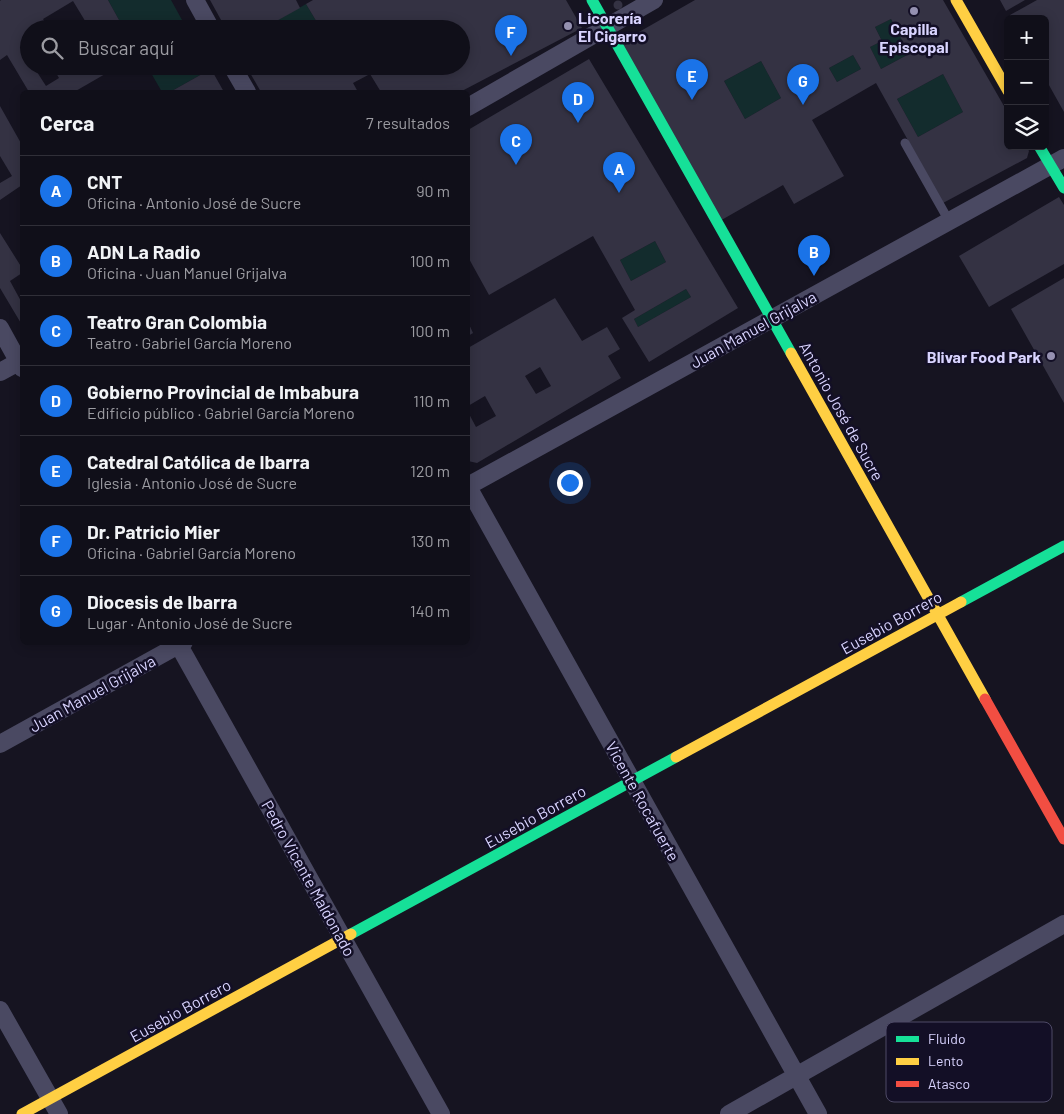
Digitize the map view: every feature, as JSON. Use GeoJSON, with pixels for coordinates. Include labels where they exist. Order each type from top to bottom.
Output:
{"type":"FeatureCollection","features":[{"type":"Feature","properties":{"kind":"street"},"geometry":{"type":"LineString","coordinates":[[195,0],[206,20]]}},
{"type":"Feature","properties":{"kind":"street","name":"Antonio José de Sucre"},"geometry":{"type":"LineString","coordinates":[[592,0],[1064,839]]}},
{"type":"Feature","properties":{"kind":"street"},"geometry":{"type":"LineString","coordinates":[[470,106],[654,0]]}},
{"type":"Feature","properties":{"kind":"street"},"geometry":{"type":"LineString","coordinates":[[956,0],[1004,84]]}},
{"type":"Feature","properties":{"kind":"street"},"geometry":{"type":"LineString","coordinates":[[237,75],[246,90]]}},
{"type":"Feature","properties":{"kind":"street"},"geometry":{"type":"LineString","coordinates":[[1044,150],[1057,162],[1064,188]]}},
{"type":"Feature","properties":{"kind":"street","name":"Juan Manuel Grijalva"},"geometry":{"type":"LineString","coordinates":[[470,486],[1057,162]]}},
{"type":"Feature","properties":{"kind":"street"},"geometry":{"type":"LineString","coordinates":[[0,328],[20,361]]}},
{"type":"Feature","properties":{"kind":"street"},"geometry":{"type":"LineString","coordinates":[[0,372],[20,363]]}},
{"type":"Feature","properties":{"kind":"street","name":"Vicente Rocafuerte"},"geometry":{"type":"LineString","coordinates":[[470,491],[818,1114]]}},
{"type":"Feature","properties":{"kind":"street","name":"Eusebio Borrero"},"geometry":{"type":"LineString","coordinates":[[22,1114],[1064,546]]}},
{"type":"Feature","properties":{"kind":"street","name":"Juan Manuel Grijalva"},"geometry":{"type":"LineString","coordinates":[[0,744],[178,645]]}},
{"type":"Feature","properties":{"kind":"street","name":"Pedro Vicente Maldonado"},"geometry":{"type":"LineString","coordinates":[[181,645],[441,1114]]}},
{"type":"Feature","properties":{"kind":"street"},"geometry":{"type":"LineString","coordinates":[[891,1022],[1064,924]]}},
{"type":"Feature","properties":{"kind":"street"},"geometry":{"type":"LineString","coordinates":[[0,1010],[59,1114]]}},
{"type":"Feature","properties":{"kind":"street"},"geometry":{"type":"LineString","coordinates":[[729,1114],[886,1025]]}},
{"type":"Feature","properties":{"kind":"lane"},"geometry":{"type":"LineString","coordinates":[[905,143],[949,221]]}},
{"type":"Feature","properties":{"kind":"green space"},"geometry":{"type":"Polygon","coordinates":[[[108,0],[171,0],[182,20],[119,20],[108,0]]]}},
{"type":"Feature","properties":{"kind":"green space"},"geometry":{"type":"Polygon","coordinates":[[[306,4],[316,20],[278,20],[306,4]]]}},
{"type":"Feature","properties":{"kind":"green space"},"geometry":{"type":"Polygon","coordinates":[[[891,19],[909,54],[881,69],[870,47],[882,41],[875,27],[891,19]]]}},
{"type":"Feature","properties":{"kind":"green space"},"geometry":{"type":"Polygon","coordinates":[[[853,55],[861,69],[837,82],[829,68],[853,55]]]}},
{"type":"Feature","properties":{"kind":"green space"},"geometry":{"type":"Polygon","coordinates":[[[761,61],[781,98],[745,119],[724,81],[761,61]]]}},
{"type":"Feature","properties":{"kind":"green space"},"geometry":{"type":"Polygon","coordinates":[[[943,74],[963,112],[918,137],[897,99],[943,74]]]}},
{"type":"Feature","properties":{"kind":"green space"},"geometry":{"type":"Polygon","coordinates":[[[152,75],[200,75],[174,90],[161,90],[152,75]]]}},
{"type":"Feature","properties":{"kind":"green space"},"geometry":{"type":"Polygon","coordinates":[[[655,241],[666,262],[631,281],[620,260],[655,241]]]}},
{"type":"Feature","properties":{"kind":"green space"},"geometry":{"type":"Polygon","coordinates":[[[686,289],[691,297],[638,327],[634,319],[686,289]]]}},
{"type":"Feature","properties":{"kind":"building"},"geometry":{"type":"Polygon","coordinates":[[[108,0],[119,20],[85,20],[73,1],[44,20],[20,20],[20,75],[39,75],[46,86],[59,78],[57,75],[103,75],[77,90],[28,90],[7,55],[0,60],[0,1],[108,0]]]}},
{"type":"Feature","properties":{"kind":"building"},"geometry":{"type":"Polygon","coordinates":[[[210,0],[296,0],[300,8],[278,20],[221,20],[210,0]]]}},
{"type":"Feature","properties":{"kind":"building"},"geometry":{"type":"Polygon","coordinates":[[[313,0],[566,0],[582,28],[464,90],[380,90],[371,75],[470,75],[470,20],[316,20],[306,4],[313,0]]]}},
{"type":"Feature","properties":{"kind":"building"},"geometry":{"type":"Polygon","coordinates":[[[618,0],[623,5],[618,10],[613,5],[618,0]]]}},
{"type":"Feature","properties":{"kind":"building"},"geometry":{"type":"Polygon","coordinates":[[[695,0],[943,0],[1004,106],[1004,150],[1029,151],[1027,158],[943,203],[876,83],[812,120],[844,176],[794,204],[783,185],[718,222],[618,44],[695,0]],[[891,19],[875,27],[882,41],[870,47],[881,69],[909,54],[891,19]],[[853,55],[829,68],[837,82],[861,69],[853,55]],[[761,61],[724,81],[745,119],[781,98],[761,61]],[[943,74],[897,99],[918,137],[963,112],[943,74]]]}},
{"type":"Feature","properties":{"kind":"building"},"geometry":{"type":"Polygon","coordinates":[[[1000,0],[1025,0],[1006,11],[1000,0]]]}},
{"type":"Feature","properties":{"kind":"building"},"geometry":{"type":"Polygon","coordinates":[[[1037,0],[1064,0],[1064,112],[1049,85],[1049,15],[1010,15],[1037,0]]]}},
{"type":"Feature","properties":{"kind":"building"},"geometry":{"type":"Polygon","coordinates":[[[589,59],[738,308],[649,362],[622,318],[635,310],[593,236],[489,295],[470,261],[470,129],[589,59]],[[655,241],[620,260],[631,281],[666,262],[655,241]],[[686,289],[634,319],[638,327],[691,297],[686,289]]]}},
{"type":"Feature","properties":{"kind":"building"},"geometry":{"type":"Polygon","coordinates":[[[200,75],[214,75],[223,90],[174,90],[200,75]]]}},
{"type":"Feature","properties":{"kind":"building"},"geometry":{"type":"Polygon","coordinates":[[[251,75],[368,75],[353,83],[357,90],[260,90],[251,75]]]}},
{"type":"Feature","properties":{"kind":"building"},"geometry":{"type":"Polygon","coordinates":[[[0,106],[20,141],[20,186],[0,200],[0,183],[12,176],[0,156],[0,106]]]}},
{"type":"Feature","properties":{"kind":"building"},"geometry":{"type":"Polygon","coordinates":[[[1059,197],[1064,205],[1064,264],[989,307],[959,256],[1059,197]]]}},
{"type":"Feature","properties":{"kind":"building"},"geometry":{"type":"Polygon","coordinates":[[[0,233],[20,265],[20,274],[10,281],[20,299],[20,322],[0,288],[0,233]]]}},
{"type":"Feature","properties":{"kind":"building","name":"Blivar Food Park"},"geometry":{"type":"Polygon","coordinates":[[[1064,278],[1064,403],[1011,309],[1064,278]]]}},
{"type":"Feature","properties":{"kind":"building"},"geometry":{"type":"Polygon","coordinates":[[[555,298],[582,341],[607,327],[620,349],[608,356],[621,378],[477,463],[470,461],[470,416],[476,427],[496,416],[485,396],[470,405],[470,347],[555,298]],[[540,367],[525,376],[536,394],[551,386],[540,367]]]}},
{"type":"Feature","properties":{"kind":"traffic: fast"},"geometry":{"type":"LineString","coordinates":[[592,0],[791,353]]}},
{"type":"Feature","properties":{"kind":"traffic: fast"},"geometry":{"type":"LineString","coordinates":[[1041,150],[1064,188]]}},
{"type":"Feature","properties":{"kind":"traffic: fast"},"geometry":{"type":"LineString","coordinates":[[961,602],[1064,546]]}},
{"type":"Feature","properties":{"kind":"traffic: fast"},"geometry":{"type":"LineString","coordinates":[[351,934],[676,757]]}},
{"type":"Feature","properties":{"kind":"traffic: slow"},"geometry":{"type":"LineString","coordinates":[[956,0],[1004,84]]}},
{"type":"Feature","properties":{"kind":"traffic: slow"},"geometry":{"type":"LineString","coordinates":[[791,353],[985,699]]}},
{"type":"Feature","properties":{"kind":"traffic: slow"},"geometry":{"type":"LineString","coordinates":[[676,757],[961,602]]}},
{"type":"Feature","properties":{"kind":"traffic: slow"},"geometry":{"type":"LineString","coordinates":[[22,1114],[351,934]]}},
{"type":"Feature","properties":{"kind":"traffic: jam"},"geometry":{"type":"LineString","coordinates":[[985,699],[1064,839]]}},
{"type":"Feature","properties":{"kind":"place","name":"Capilla Episcopal"},"geometry":{"type":"Point","coordinates":[914,11]}},
{"type":"Feature","properties":{"kind":"place","name":"Licorería El Cigarro"},"geometry":{"type":"Point","coordinates":[568,26]}},
{"type":"Feature","properties":{"kind":"place","name":"Dr. Patricio Mier"},"geometry":{"type":"Point","coordinates":[511,56]}},
{"type":"Feature","properties":{"kind":"place","name":"Catedral Católica de Ibarra"},"geometry":{"type":"Point","coordinates":[692,100]}},
{"type":"Feature","properties":{"kind":"place","name":"Diocesis de Ibarra"},"geometry":{"type":"Point","coordinates":[803,105]}},
{"type":"Feature","properties":{"kind":"place","name":"Gobierno Provincial de Imbabura"},"geometry":{"type":"Point","coordinates":[578,123]}},
{"type":"Feature","properties":{"kind":"place","name":"Teatro Gran Colombia"},"geometry":{"type":"Point","coordinates":[516,165]}},
{"type":"Feature","properties":{"kind":"place","name":"CNT"},"geometry":{"type":"Point","coordinates":[619,193]}},
{"type":"Feature","properties":{"kind":"place","name":"ADN La Radio"},"geometry":{"type":"Point","coordinates":[814,276]}},
{"type":"Feature","properties":{"kind":"place","name":"Blivar Food Park"},"geometry":{"type":"Point","coordinates":[1051,356]}}]}
